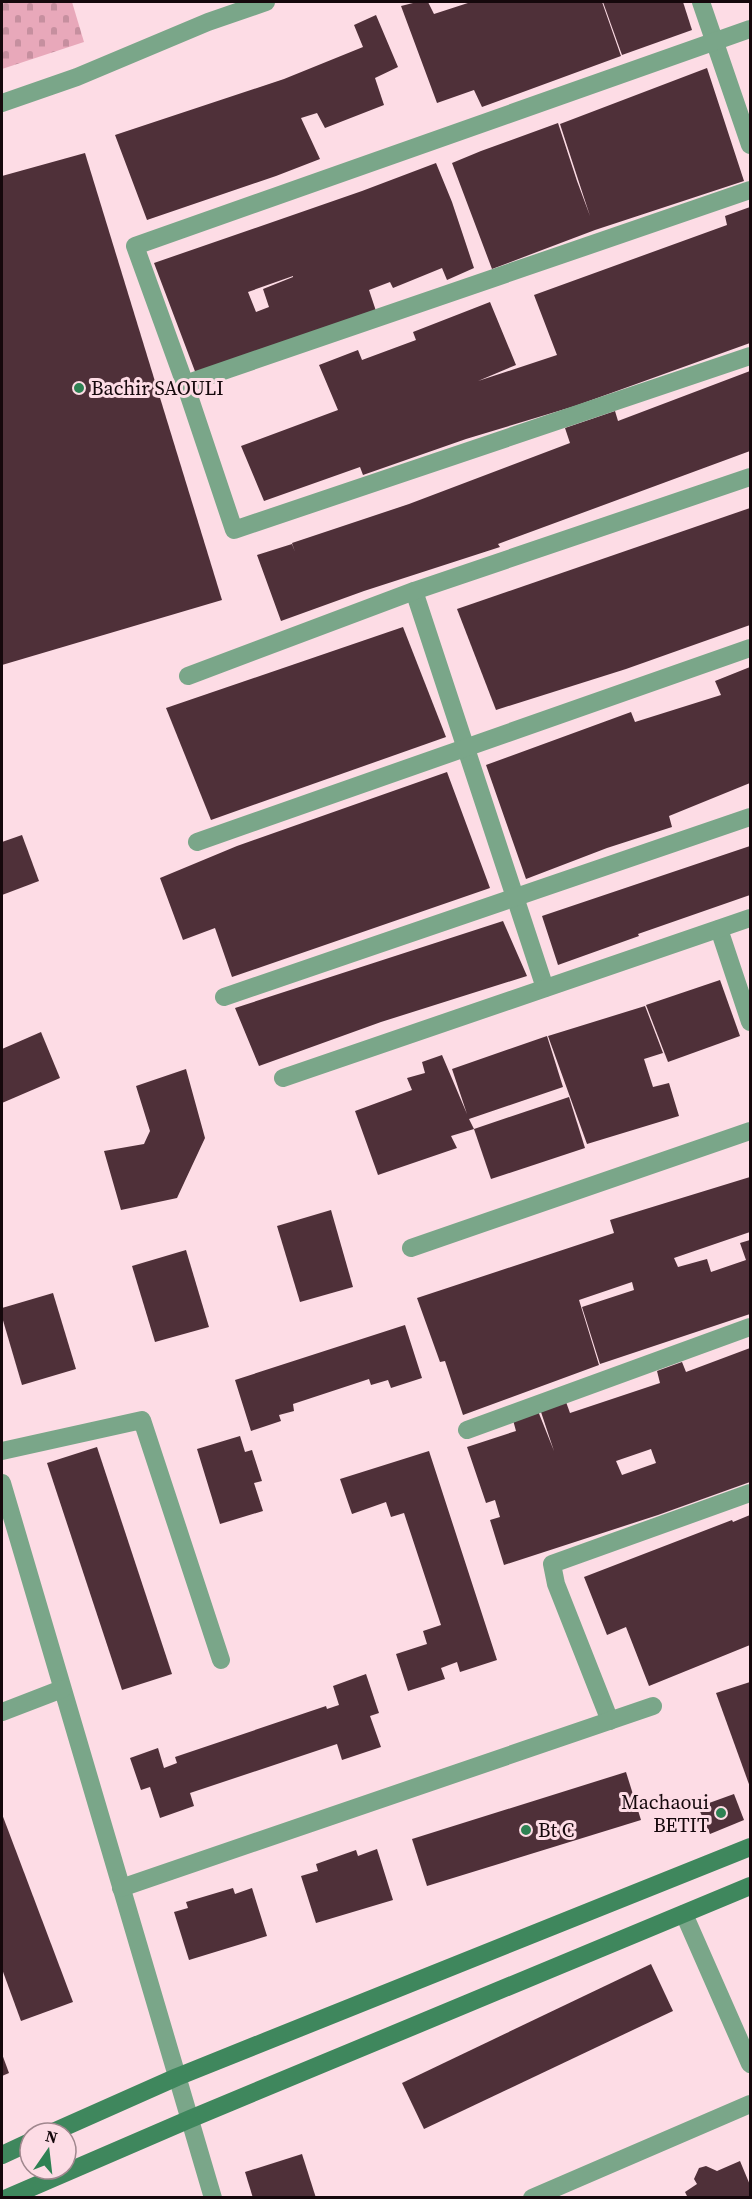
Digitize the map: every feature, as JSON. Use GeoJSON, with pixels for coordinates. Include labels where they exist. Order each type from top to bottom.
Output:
{"type":"FeatureCollection","features":[{"type":"Feature","properties":{"kind":"main road"},"geometry":{"type":"LineString","coordinates":[[78,2121],[177,2077],[750,1847]]}},
{"type":"Feature","properties":{"kind":"main road"},"geometry":{"type":"LineString","coordinates":[[7,2198],[190,2119],[750,1886]]}},
{"type":"Feature","properties":{"kind":"main road"},"geometry":{"type":"LineString","coordinates":[[2,2155],[18,2148]]}},
{"type":"Feature","properties":{"kind":"street"},"geometry":{"type":"LineString","coordinates":[[2,103],[77,76],[208,22],[266,2]]}},
{"type":"Feature","properties":{"kind":"street"},"geometry":{"type":"LineString","coordinates":[[701,2],[750,145]]}},
{"type":"Feature","properties":{"kind":"street"},"geometry":{"type":"LineString","coordinates":[[750,29],[135,246],[234,530],[750,356]]}},
{"type":"Feature","properties":{"kind":"street"},"geometry":{"type":"LineString","coordinates":[[185,384],[750,190]]}},
{"type":"Feature","properties":{"kind":"street"},"geometry":{"type":"LineString","coordinates":[[188,676],[414,591],[750,477]]}},
{"type":"Feature","properties":{"kind":"street"},"geometry":{"type":"LineString","coordinates":[[414,591],[545,988]]}},
{"type":"Feature","properties":{"kind":"street"},"geometry":{"type":"LineString","coordinates":[[197,842],[750,648]]}},
{"type":"Feature","properties":{"kind":"street"},"geometry":{"type":"LineString","coordinates":[[224,997],[750,817]]}},
{"type":"Feature","properties":{"kind":"street"},"geometry":{"type":"LineString","coordinates":[[283,1078],[750,918]]}},
{"type":"Feature","properties":{"kind":"street"},"geometry":{"type":"LineString","coordinates":[[719,929],[750,1022]]}},
{"type":"Feature","properties":{"kind":"street"},"geometry":{"type":"LineString","coordinates":[[411,1248],[750,1131]]}},
{"type":"Feature","properties":{"kind":"street"},"geometry":{"type":"LineString","coordinates":[[467,1430],[750,1327]]}},
{"type":"Feature","properties":{"kind":"street"},"geometry":{"type":"LineString","coordinates":[[2,1451],[141,1420],[221,1660]]}},
{"type":"Feature","properties":{"kind":"street"},"geometry":{"type":"LineString","coordinates":[[2,1483],[213,2198]]}},
{"type":"Feature","properties":{"kind":"street"},"geometry":{"type":"LineString","coordinates":[[610,1721],[556,1584],[552,1564],[750,1493]]}},
{"type":"Feature","properties":{"kind":"street"},"geometry":{"type":"LineString","coordinates":[[2,1712],[62,1689]]}},
{"type":"Feature","properties":{"kind":"street"},"geometry":{"type":"LineString","coordinates":[[121,1888],[653,1706]]}},
{"type":"Feature","properties":{"kind":"street"},"geometry":{"type":"LineString","coordinates":[[684,1914],[750,2064]]}},
{"type":"Feature","properties":{"kind":"street"},"geometry":{"type":"LineString","coordinates":[[532,2198],[750,2104]]}},
{"type":"Feature","properties":{"kind":"green space"},"geometry":{"type":"Polygon","coordinates":[[[2,2],[72,2],[84,42],[2,69],[2,2]]]}},
{"type":"Feature","properties":{"kind":"building"},"geometry":{"type":"Polygon","coordinates":[[[428,2],[434,14],[471,2],[602,2],[621,56],[482,107],[474,90],[437,103],[401,6],[428,2]]]}},
{"type":"Feature","properties":{"kind":"building"},"geometry":{"type":"Polygon","coordinates":[[[603,2],[683,2],[692,30],[622,55],[603,2]]]}},
{"type":"Feature","properties":{"kind":"building"},"geometry":{"type":"Polygon","coordinates":[[[376,15],[398,67],[375,78],[384,105],[325,128],[317,113],[301,118],[320,159],[147,220],[115,135],[284,79],[363,47],[354,25],[376,15]]]}},
{"type":"Feature","properties":{"kind":"building"},"geometry":{"type":"Polygon","coordinates":[[[707,68],[744,181],[595,230],[492,269],[452,163],[558,123],[590,216],[560,124],[707,68]]]}},
{"type":"Feature","properties":{"kind":"building","name":"Bachir SAOULI"},"geometry":{"type":"Polygon","coordinates":[[[85,153],[222,600],[2,665],[2,176],[85,153]]]}},
{"type":"Feature","properties":{"kind":"building"},"geometry":{"type":"Polygon","coordinates":[[[436,163],[474,268],[447,280],[442,268],[393,288],[390,282],[369,290],[376,311],[196,374],[154,263],[436,163]],[[293,277],[248,292],[256,312],[269,307],[263,289],[293,277]]]}},
{"type":"Feature","properties":{"kind":"building"},"geometry":{"type":"Polygon","coordinates":[[[750,207],[750,343],[575,406],[466,439],[363,475],[360,467],[264,501],[241,446],[338,410],[319,365],[358,350],[362,360],[416,340],[413,332],[490,302],[516,365],[478,381],[557,355],[534,295],[727,225],[725,216],[750,207]]]}},
{"type":"Feature","properties":{"kind":"building"},"geometry":{"type":"Polygon","coordinates":[[[750,371],[750,451],[498,544],[500,547],[364,591],[281,621],[257,555],[292,544],[295,552],[292,543],[409,504],[570,443],[565,428],[615,411],[618,421],[750,371]]]}},
{"type":"Feature","properties":{"kind":"building"},"geometry":{"type":"Polygon","coordinates":[[[750,508],[750,625],[626,669],[496,710],[457,609],[750,508]]]}},
{"type":"Feature","properties":{"kind":"building"},"geometry":{"type":"Polygon","coordinates":[[[403,627],[446,737],[211,820],[166,708],[403,627]]]}},
{"type":"Feature","properties":{"kind":"building"},"geometry":{"type":"Polygon","coordinates":[[[750,667],[750,783],[669,816],[672,827],[607,848],[526,879],[486,765],[631,712],[635,722],[721,695],[715,681],[750,667]]]}},
{"type":"Feature","properties":{"kind":"building"},"geometry":{"type":"Polygon","coordinates":[[[447,772],[490,888],[232,977],[215,928],[183,940],[160,878],[237,846],[447,772]]]}},
{"type":"Feature","properties":{"kind":"building"},"geometry":{"type":"Polygon","coordinates":[[[22,835],[39,881],[2,895],[2,842],[22,835]]]}},
{"type":"Feature","properties":{"kind":"building"},"geometry":{"type":"Polygon","coordinates":[[[750,846],[750,895],[558,965],[542,916],[750,846]]]}},
{"type":"Feature","properties":{"kind":"building"},"geometry":{"type":"Polygon","coordinates":[[[503,921],[527,976],[381,1022],[259,1066],[235,1008],[503,921]]]}},
{"type":"Feature","properties":{"kind":"building"},"geometry":{"type":"Polygon","coordinates":[[[720,980],[740,1036],[668,1062],[646,1005],[720,980]]]}},
{"type":"Feature","properties":{"kind":"building"},"geometry":{"type":"Polygon","coordinates":[[[645,1006],[663,1053],[644,1059],[653,1087],[669,1083],[679,1116],[587,1144],[548,1036],[645,1006]]]}},
{"type":"Feature","properties":{"kind":"building"},"geometry":{"type":"Polygon","coordinates":[[[41,1032],[60,1078],[2,1103],[2,1049],[41,1032]]]}},
{"type":"Feature","properties":{"kind":"building"},"geometry":{"type":"Polygon","coordinates":[[[547,1036],[563,1087],[469,1119],[474,1129],[451,1136],[457,1148],[378,1175],[355,1111],[412,1090],[407,1078],[425,1073],[422,1062],[442,1055],[467,1114],[452,1069],[547,1036]]]}},
{"type":"Feature","properties":{"kind":"building"},"geometry":{"type":"Polygon","coordinates":[[[186,1069],[205,1138],[177,1198],[121,1210],[104,1151],[144,1144],[150,1131],[136,1086],[186,1069]]]}},
{"type":"Feature","properties":{"kind":"building"},"geometry":{"type":"Polygon","coordinates":[[[569,1097],[585,1148],[491,1179],[474,1129],[569,1097]]]}},
{"type":"Feature","properties":{"kind":"building"},"geometry":{"type":"Polygon","coordinates":[[[750,1177],[750,1232],[674,1258],[678,1267],[707,1259],[711,1272],[746,1260],[740,1243],[750,1240],[750,1314],[600,1364],[582,1307],[634,1290],[632,1282],[579,1300],[599,1365],[463,1415],[445,1361],[440,1362],[417,1298],[614,1233],[610,1220],[750,1177]]]}},
{"type":"Feature","properties":{"kind":"building"},"geometry":{"type":"Polygon","coordinates":[[[331,1210],[353,1287],[300,1302],[277,1226],[331,1210]]]}},
{"type":"Feature","properties":{"kind":"building"},"geometry":{"type":"Polygon","coordinates":[[[186,1250],[209,1327],[155,1342],[132,1266],[186,1250]]]}},
{"type":"Feature","properties":{"kind":"building"},"geometry":{"type":"Polygon","coordinates":[[[53,1293],[76,1369],[22,1385],[2,1317],[2,1308],[53,1293]]]}},
{"type":"Feature","properties":{"kind":"building"},"geometry":{"type":"Polygon","coordinates":[[[405,1325],[422,1378],[391,1388],[388,1380],[371,1385],[369,1379],[293,1404],[294,1411],[279,1415],[281,1421],[251,1431],[235,1380],[405,1325]]]}},
{"type":"Feature","properties":{"kind":"building"},"geometry":{"type":"Polygon","coordinates":[[[750,1348],[750,1482],[658,1515],[504,1565],[490,1520],[500,1517],[495,1500],[486,1503],[467,1447],[516,1431],[513,1420],[538,1411],[554,1451],[541,1412],[566,1402],[570,1413],[660,1383],[657,1371],[682,1362],[686,1372],[750,1348]],[[651,1449],[616,1461],[622,1475],[656,1463],[651,1449]]]}},
{"type":"Feature","properties":{"kind":"building"},"geometry":{"type":"Polygon","coordinates":[[[240,1436],[245,1452],[252,1450],[262,1481],[254,1483],[263,1511],[220,1524],[197,1449],[240,1436]]]}},
{"type":"Feature","properties":{"kind":"building"},"geometry":{"type":"Polygon","coordinates":[[[97,1447],[172,1674],[122,1690],[47,1463],[97,1447]]]}},
{"type":"Feature","properties":{"kind":"building"},"geometry":{"type":"Polygon","coordinates":[[[429,1451],[497,1660],[460,1672],[457,1662],[441,1668],[445,1679],[408,1691],[396,1654],[427,1644],[423,1631],[441,1625],[404,1513],[391,1517],[386,1502],[352,1514],[340,1479],[429,1451]]]}},
{"type":"Feature","properties":{"kind":"building"},"geometry":{"type":"Polygon","coordinates":[[[750,1515],[750,1645],[649,1686],[626,1627],[607,1635],[584,1577],[750,1515]]]}},
{"type":"Feature","properties":{"kind":"building"},"geometry":{"type":"Polygon","coordinates":[[[366,1674],[379,1713],[370,1716],[381,1747],[342,1760],[337,1744],[190,1793],[194,1806],[160,1818],[150,1787],[141,1790],[130,1758],[158,1748],[164,1768],[177,1763],[175,1757],[326,1706],[327,1709],[339,1705],[333,1686],[366,1674]]]}},
{"type":"Feature","properties":{"kind":"building"},"geometry":{"type":"Polygon","coordinates":[[[750,1682],[750,1787],[716,1693],[750,1682]]]}},
{"type":"Feature","properties":{"kind":"building","name":"Bt C"},"geometry":{"type":"Polygon","coordinates":[[[626,1772],[641,1820],[427,1886],[412,1839],[626,1772]]]}},
{"type":"Feature","properties":{"kind":"building","name":"Machaoui BETIT"},"geometry":{"type":"Polygon","coordinates":[[[734,1794],[744,1820],[710,1834],[698,1807],[734,1794]]]}},
{"type":"Feature","properties":{"kind":"building"},"geometry":{"type":"Polygon","coordinates":[[[2,1814],[73,2002],[21,2021],[2,1969],[2,1814]]]}},
{"type":"Feature","properties":{"kind":"building"},"geometry":{"type":"Polygon","coordinates":[[[377,1849],[393,1900],[316,1923],[301,1876],[318,1871],[316,1864],[356,1850],[358,1856],[377,1849]]]}},
{"type":"Feature","properties":{"kind":"building"},"geometry":{"type":"Polygon","coordinates":[[[233,1888],[235,1894],[252,1888],[267,1936],[189,1960],[174,1912],[188,1908],[186,1902],[233,1888]]]}},
{"type":"Feature","properties":{"kind":"building"},"geometry":{"type":"Polygon","coordinates":[[[651,1964],[673,2011],[424,2129],[402,2083],[651,1964]]]}},
{"type":"Feature","properties":{"kind":"building"},"geometry":{"type":"Polygon","coordinates":[[[2,2054],[9,2073],[2,2076],[2,2054]]]}},
{"type":"Feature","properties":{"kind":"building"},"geometry":{"type":"Polygon","coordinates":[[[302,2154],[316,2198],[253,2198],[245,2172],[302,2154]]]}},
{"type":"Feature","properties":{"kind":"building"},"geometry":{"type":"Polygon","coordinates":[[[740,2161],[750,2185],[750,2198],[688,2198],[685,2192],[697,2184],[694,2179],[699,2168],[706,2166],[717,2171],[740,2161]]]}},
{"type":"Feature","properties":{"kind":"place","name":"Bachir SAOULI"},"geometry":{"type":"Point","coordinates":[79,388]}},
{"type":"Feature","properties":{"kind":"place","name":"Machaoui BETIT"},"geometry":{"type":"Point","coordinates":[721,1813]}},
{"type":"Feature","properties":{"kind":"place","name":"Bt C"},"geometry":{"type":"Point","coordinates":[526,1830]}}]}
